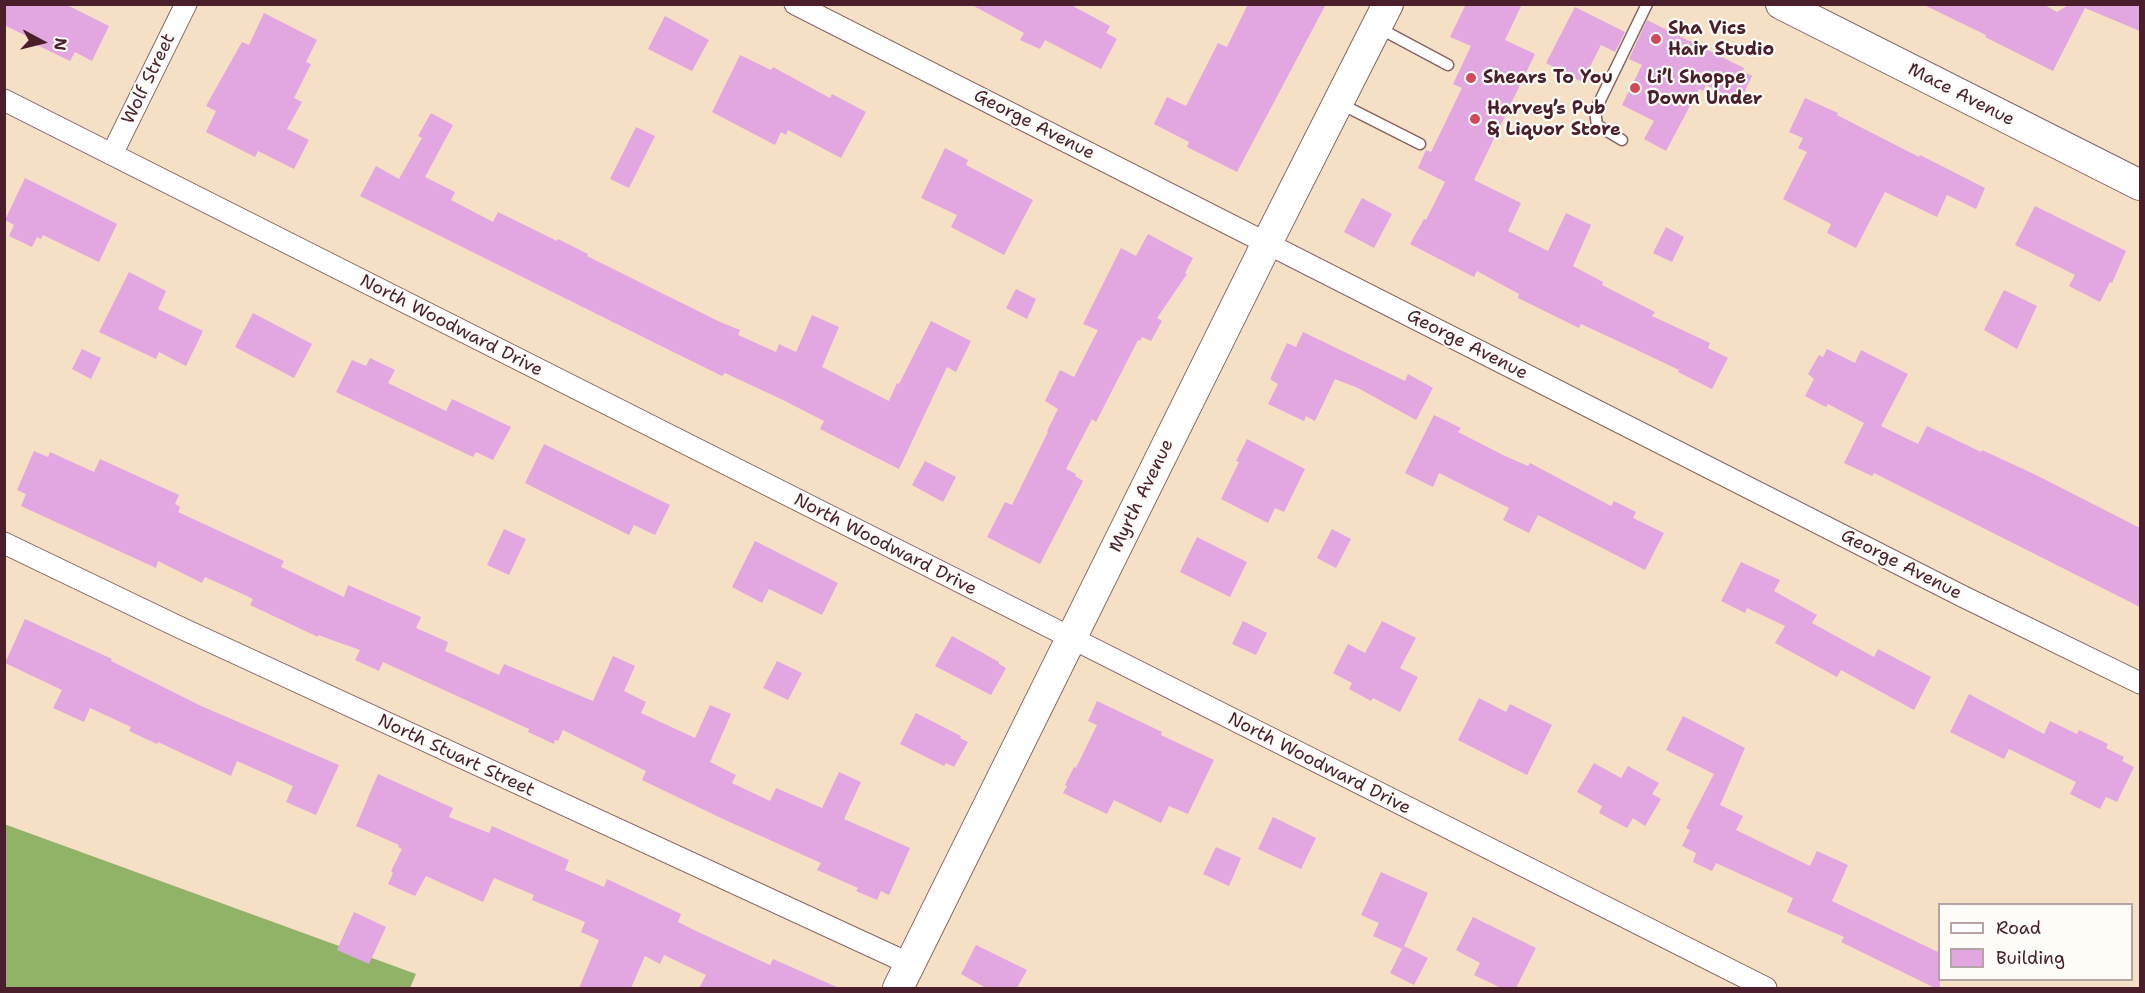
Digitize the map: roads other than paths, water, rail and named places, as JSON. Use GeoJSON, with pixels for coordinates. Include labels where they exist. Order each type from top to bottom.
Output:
{"type":"FeatureCollection","features":[{"type":"Feature","properties":{"kind":"street","name":"Wolf Street"},"geometry":{"type":"LineString","coordinates":[[112,154],[186,4]]}},
{"type":"Feature","properties":{"kind":"street","name":"George Avenue"},"geometry":{"type":"LineString","coordinates":[[795,4],[1964,597],[2140,683]]}},
{"type":"Feature","properties":{"kind":"street","name":"Mace Avenue"},"geometry":{"type":"LineString","coordinates":[[1781,4],[2140,185]]}},
{"type":"Feature","properties":{"kind":"street","name":"Myrth Avenue"},"geometry":{"type":"LineString","coordinates":[[904,976],[1382,16]]}},
{"type":"Feature","properties":{"kind":"street","name":"North Woodward Drive"},"geometry":{"type":"LineString","coordinates":[[4,100],[1767,988]]}},
{"type":"Feature","properties":{"kind":"street","name":"North Stuart Street"},"geometry":{"type":"LineString","coordinates":[[4,543],[904,976]]}},
{"type":"Feature","properties":{"kind":"lane"},"geometry":{"type":"LineString","coordinates":[[1622,140],[1597,125],[1595,111],[1647,4]]}},
{"type":"Feature","properties":{"kind":"lane"},"geometry":{"type":"LineString","coordinates":[[1382,16],[1448,65]]}},
{"type":"Feature","properties":{"kind":"lane"},"geometry":{"type":"LineString","coordinates":[[1338,103],[1420,144]]}},
{"type":"Feature","properties":{"kind":"place","name":"Sha Vics Hair Studio"},"geometry":{"type":"Point","coordinates":[1656,39]}},
{"type":"Feature","properties":{"kind":"place","name":"Shears To You"},"geometry":{"type":"Point","coordinates":[1471,78]}},
{"type":"Feature","properties":{"kind":"place","name":"Li’l Shoppe Down Under"},"geometry":{"type":"Point","coordinates":[1635,88]}},
{"type":"Feature","properties":{"kind":"place","name":"Harvey’s Pub & Liquor Store"},"geometry":{"type":"Point","coordinates":[1475,119]}}]}
